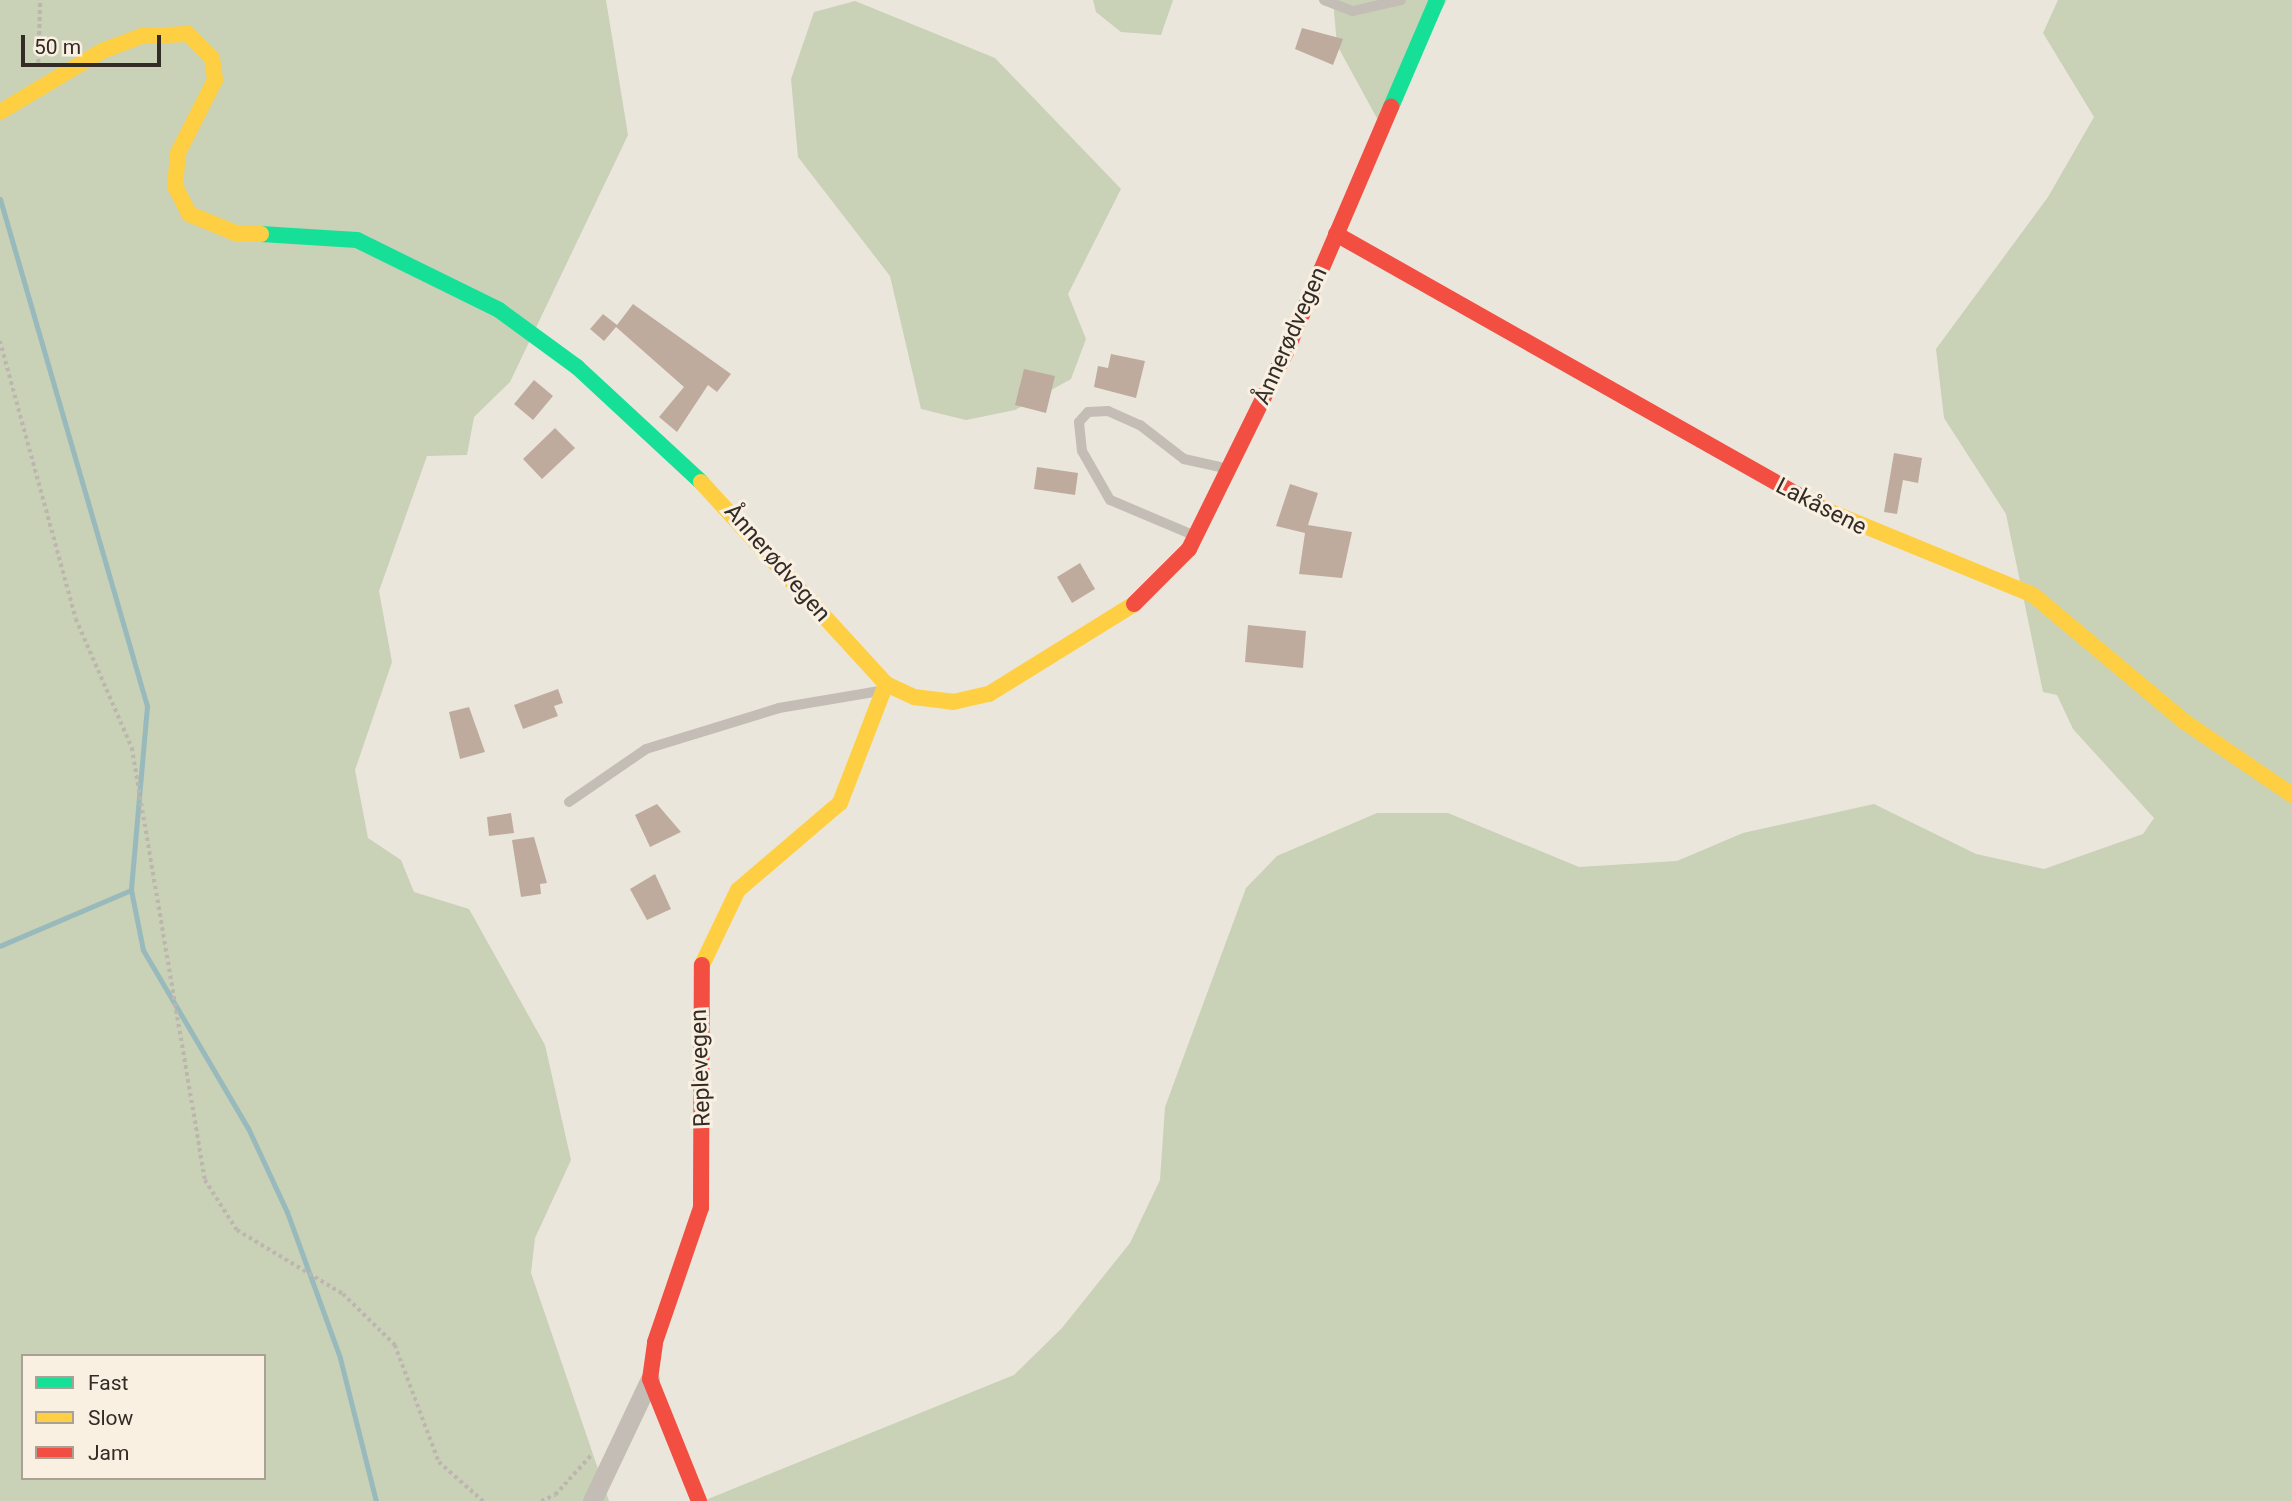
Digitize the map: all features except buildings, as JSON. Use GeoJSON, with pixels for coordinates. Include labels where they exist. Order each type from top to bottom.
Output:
{"type":"FeatureCollection","features":[{"type":"Feature","properties":{"kind":"main road","name":"Ånnerødvegen"},"geometry":{"type":"LineString","coordinates":[[0,112],[102,51],[142,36],[188,34],[204,45],[212,58],[212,94],[178,153],[175,171],[179,201],[189,214],[237,234],[309,233],[357,240],[499,310],[577,367],[675,453],[883,687],[932,702],[989,694],[1157,587],[1197,537],[1231,468],[1336,234],[1437,0]]}},
{"type":"Feature","properties":{"kind":"main road","name":"Lakåsene"},"geometry":{"type":"LineString","coordinates":[[1336,234],[1847,523],[2033,595],[2185,722],[2292,795]]}},
{"type":"Feature","properties":{"kind":"main road","name":"Replevegen"},"geometry":{"type":"LineString","coordinates":[[699,1501],[650,1379],[655,1342],[701,1209],[698,1007],[711,937],[738,890],[840,803],[857,771],[883,687]]}},
{"type":"Feature","properties":{"kind":"street"},"geometry":{"type":"LineString","coordinates":[[592,1501],[650,1379]]}},
{"type":"Feature","properties":{"kind":"lane"},"geometry":{"type":"LineString","coordinates":[[1324,0],[1353,11],[1401,0]]}},
{"type":"Feature","properties":{"kind":"lane"},"geometry":{"type":"LineString","coordinates":[[1197,537],[1110,500],[1082,451],[1079,422],[1088,412],[1108,411],[1140,425],[1184,459],[1231,468]]}},
{"type":"Feature","properties":{"kind":"lane"},"geometry":{"type":"LineString","coordinates":[[569,802],[646,749],[779,708],[883,687]]}},
{"type":"Feature","properties":{"kind":"path"},"geometry":{"type":"LineString","coordinates":[[40,0],[40,90]]}},
{"type":"Feature","properties":{"kind":"path"},"geometry":{"type":"LineString","coordinates":[[0,341],[76,619],[132,748],[205,1180],[237,1230],[343,1294],[395,1345],[439,1462],[483,1501]]}},
{"type":"Feature","properties":{"kind":"path"},"geometry":{"type":"LineString","coordinates":[[541,1501],[555,1495],[600,1446]]}},
{"type":"Feature","properties":{"kind":"green space"},"geometry":{"type":"Polygon","coordinates":[[[0,0],[606,0],[628,135],[510,382],[474,417],[467,455],[427,456],[379,591],[392,662],[355,770],[368,838],[401,860],[414,892],[469,909],[545,1045],[571,1160],[535,1238],[531,1273],[609,1501],[0,1501],[0,0]]]}},
{"type":"Feature","properties":{"kind":"green space"},"geometry":{"type":"Polygon","coordinates":[[[1093,0],[1173,0],[1161,35],[1121,32],[1096,12],[1093,0]]]}},
{"type":"Feature","properties":{"kind":"green space"},"geometry":{"type":"Polygon","coordinates":[[[1333,0],[1447,0],[1379,122],[1337,45],[1333,0]]]}},
{"type":"Feature","properties":{"kind":"green space"},"geometry":{"type":"Polygon","coordinates":[[[2058,0],[2292,0],[2292,1501],[703,1501],[1014,1375],[1062,1328],[1130,1243],[1160,1180],[1165,1107],[1246,888],[1277,856],[1377,813],[1448,813],[1579,867],[1677,861],[1743,833],[1874,804],[1976,854],[2044,869],[2143,834],[2154,818],[2073,729],[2057,695],[2043,692],[2006,514],[1944,418],[1936,349],[2048,197],[2094,117],[2043,33],[2058,0]]]}},
{"type":"Feature","properties":{"kind":"green space"},"geometry":{"type":"Polygon","coordinates":[[[855,1],[995,58],[1121,189],[1068,294],[1086,339],[1071,379],[1015,410],[966,420],[921,409],[890,276],[798,157],[791,79],[814,12],[855,1]]]}},
{"type":"Feature","properties":{"kind":"waterway"},"geometry":{"type":"LineString","coordinates":[[0,199],[147,706],[131,890],[0,946]]}},
{"type":"Feature","properties":{"kind":"waterway"},"geometry":{"type":"LineString","coordinates":[[131,890],[143,950],[248,1128],[287,1212],[340,1358],[376,1501]]}},
{"type":"Feature","properties":{"kind":"traffic: fast"},"geometry":{"type":"LineString","coordinates":[[1391,107],[1437,0]]}},
{"type":"Feature","properties":{"kind":"traffic: fast"},"geometry":{"type":"LineString","coordinates":[[261,234],[357,240],[499,310],[577,367],[701,482]]}},
{"type":"Feature","properties":{"kind":"traffic: slow"},"geometry":{"type":"LineString","coordinates":[[0,112],[102,51],[142,36],[188,34],[212,58],[215,80],[178,153],[175,186],[189,214],[238,234],[261,234]]}},
{"type":"Feature","properties":{"kind":"traffic: slow"},"geometry":{"type":"LineString","coordinates":[[701,482],[886,684],[914,697],[953,702],[989,694],[1134,604]]}},
{"type":"Feature","properties":{"kind":"traffic: slow"},"geometry":{"type":"LineString","coordinates":[[1821,508],[2033,595],[2185,722],[2292,795]]}},
{"type":"Feature","properties":{"kind":"traffic: slow"},"geometry":{"type":"LineString","coordinates":[[702,965],[738,890],[840,803],[886,684]]}},
{"type":"Feature","properties":{"kind":"traffic: jam"},"geometry":{"type":"LineString","coordinates":[[1134,604],[1189,549],[1286,352],[1391,107]]}},
{"type":"Feature","properties":{"kind":"traffic: jam"},"geometry":{"type":"LineString","coordinates":[[1336,234],[1821,508]]}},
{"type":"Feature","properties":{"kind":"traffic: jam"},"geometry":{"type":"LineString","coordinates":[[699,1501],[650,1379],[655,1342],[701,1208],[702,965]]}}]}
